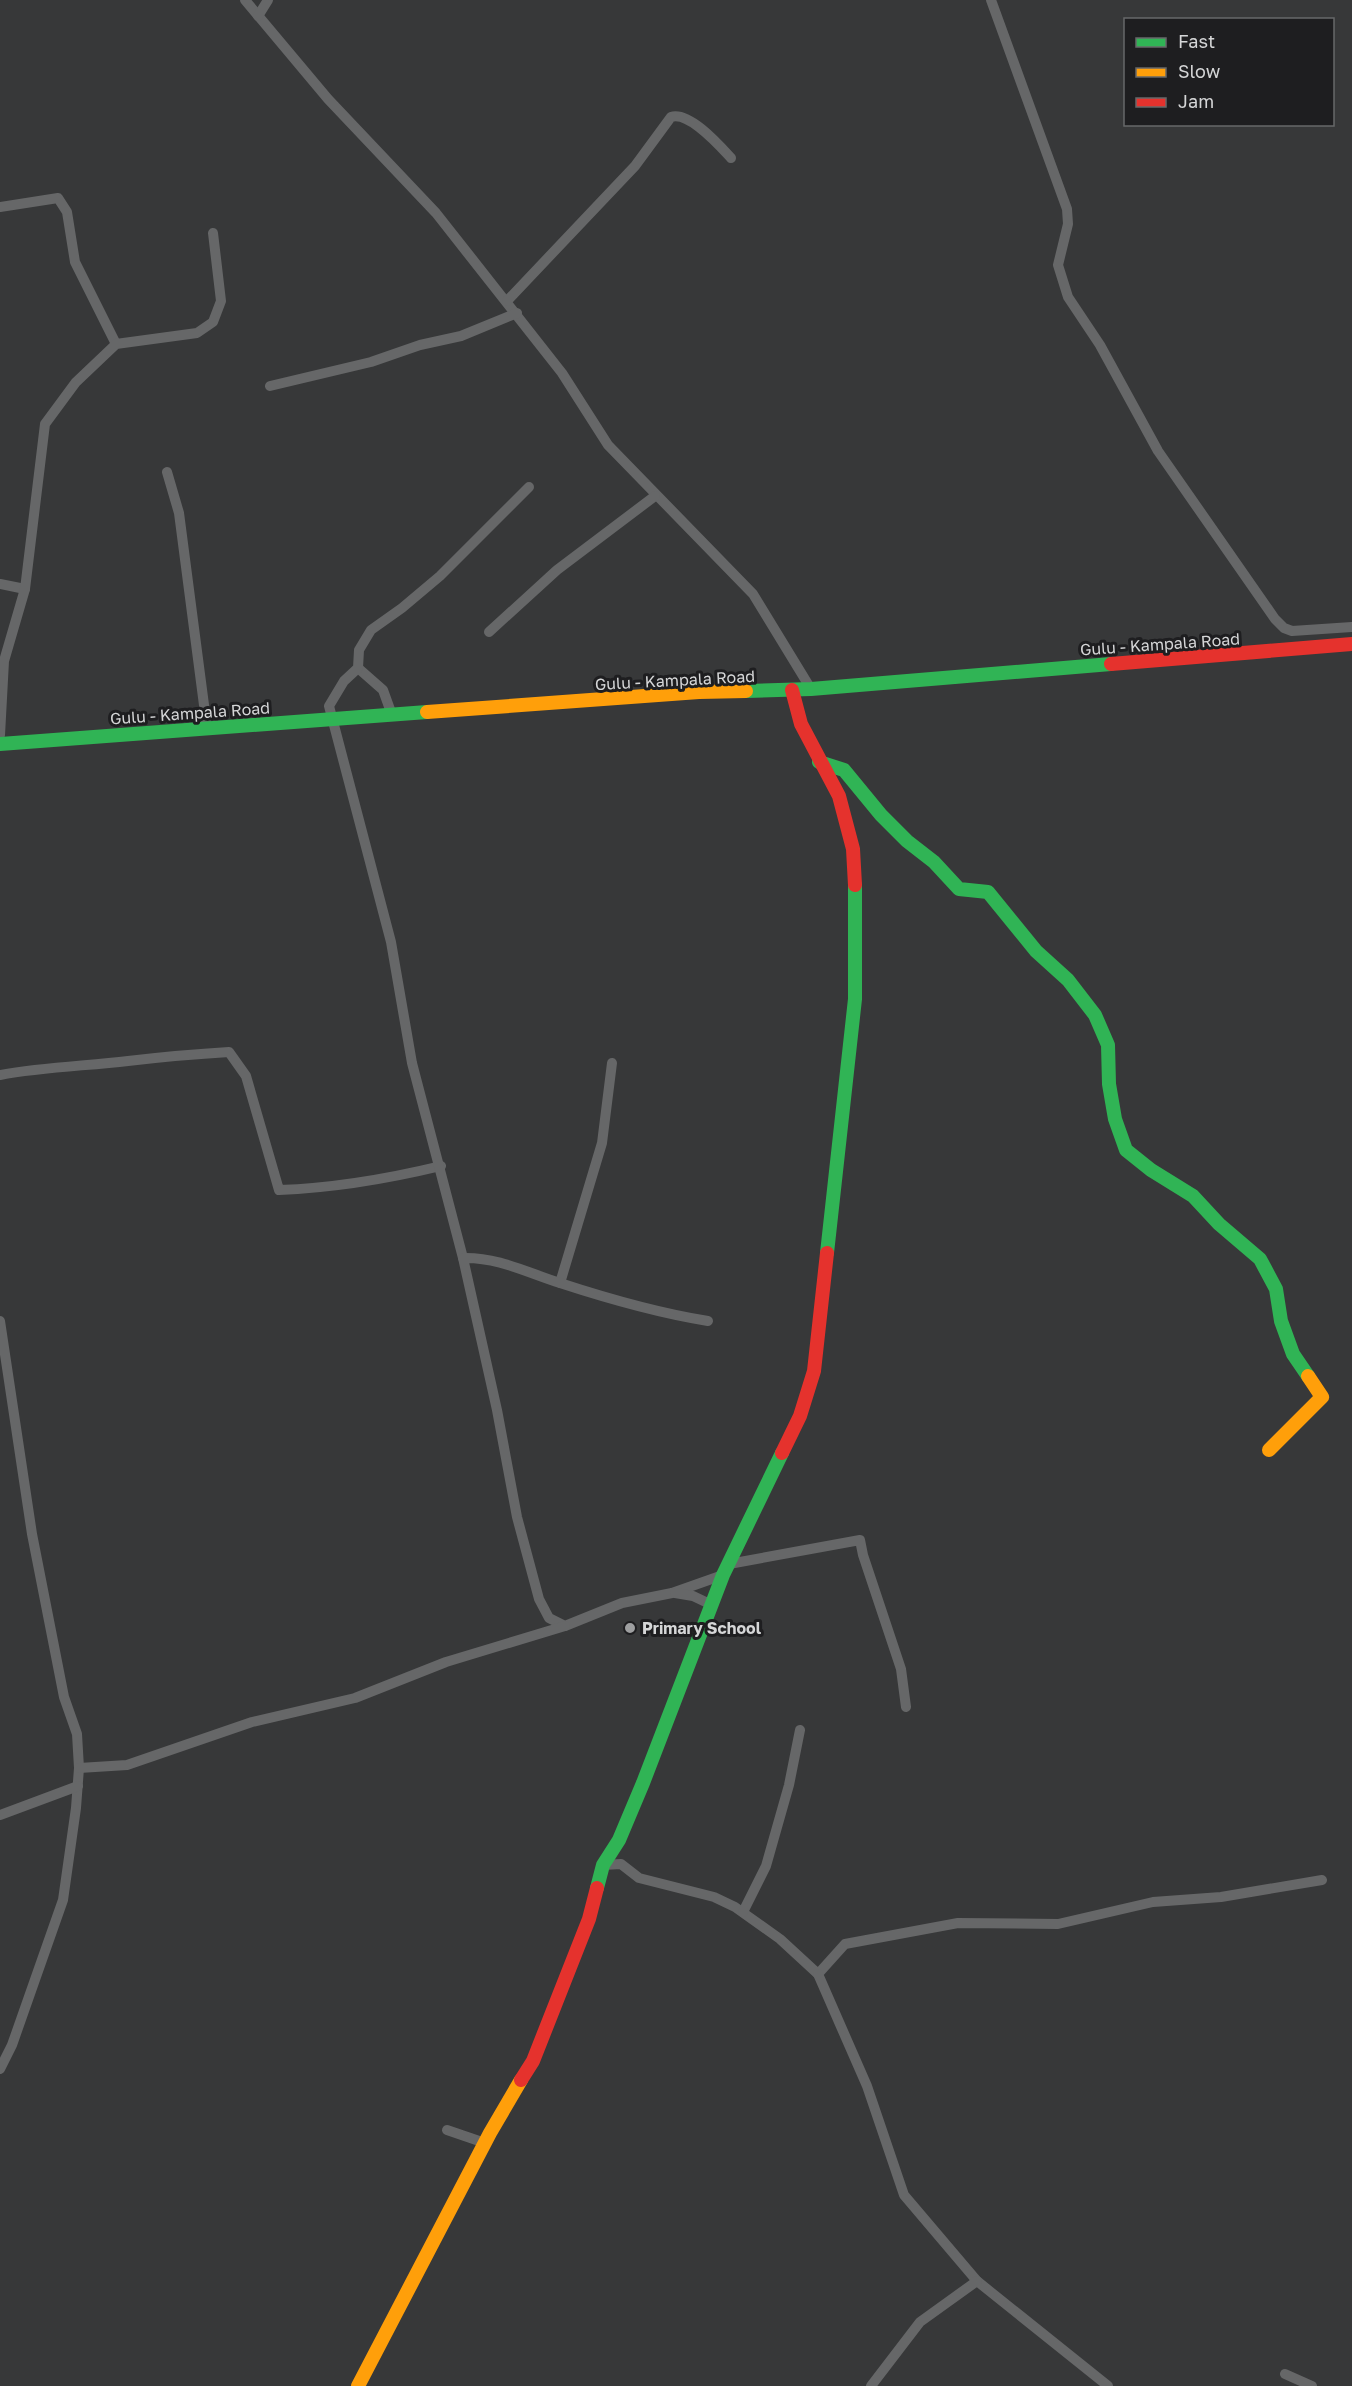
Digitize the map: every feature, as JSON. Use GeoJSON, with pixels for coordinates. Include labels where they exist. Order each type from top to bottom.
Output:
{"type":"FeatureCollection","features":[{"type":"Feature","properties":{"kind":"street"},"geometry":{"type":"LineString","coordinates":[[245,0],[328,99],[436,213],[562,373],[608,445],[655,496],[753,594],[811,689]]}},
{"type":"Feature","properties":{"kind":"street"},"geometry":{"type":"LineString","coordinates":[[258,16],[268,0]]}},
{"type":"Feature","properties":{"kind":"street"},"geometry":{"type":"LineString","coordinates":[[992,0],[1067,209],[1068,224],[1059,265],[1068,297],[1100,345],[1158,451],[1275,620],[1284,628],[1292,631],[1352,627]]}},
{"type":"Feature","properties":{"kind":"street"},"geometry":{"type":"LineString","coordinates":[[507,301],[635,166],[671,117],[682,117],[699,128],[731,158]]}},
{"type":"Feature","properties":{"kind":"street"},"geometry":{"type":"LineString","coordinates":[[0,207],[58,198],[67,212],[75,262],[116,344]]}},
{"type":"Feature","properties":{"kind":"street"},"geometry":{"type":"LineString","coordinates":[[0,735],[4,660],[25,589],[45,424],[76,382],[116,344],[197,333],[213,322],[221,301],[213,232]]}},
{"type":"Feature","properties":{"kind":"street"},"geometry":{"type":"LineString","coordinates":[[270,386],[371,362],[420,345],[461,336],[517,313]]}},
{"type":"Feature","properties":{"kind":"street"},"geometry":{"type":"LineString","coordinates":[[167,472],[179,513],[207,728]]}},
{"type":"Feature","properties":{"kind":"street"},"geometry":{"type":"LineString","coordinates":[[529,487],[440,576],[371,630],[359,650],[358,668],[344,681],[329,706],[391,942],[412,1063],[441,1166],[463,1258],[497,1410],[517,1517],[539,1599],[549,1618],[565,1626]]}},
{"type":"Feature","properties":{"kind":"street"},"geometry":{"type":"LineString","coordinates":[[489,632],[557,570],[655,496]]}},
{"type":"Feature","properties":{"kind":"street"},"geometry":{"type":"LineString","coordinates":[[0,584],[25,589]]}},
{"type":"Feature","properties":{"kind":"street","name":"Gulu - Kampala Road"},"geometry":{"type":"LineString","coordinates":[[0,744],[699,692],[811,689],[1352,644]]}},
{"type":"Feature","properties":{"kind":"street"},"geometry":{"type":"LineString","coordinates":[[358,668],[383,690],[392,715]]}},
{"type":"Feature","properties":{"kind":"street"},"geometry":{"type":"LineString","coordinates":[[358,2386],[485,2143],[533,2061],[589,1919],[603,1865],[619,1840],[726,1570],[800,1416],[814,1371],[855,999],[856,874],[853,849],[839,796],[819,762],[801,724],[792,690]]}},
{"type":"Feature","properties":{"kind":"street"},"geometry":{"type":"LineString","coordinates":[[819,762],[844,770],[881,815],[934,862],[959,889],[987,892],[1036,951],[1068,980],[1095,1015],[1108,1045],[1109,1084],[1115,1119],[1126,1150],[1151,1170],[1193,1196],[1219,1224],[1260,1259],[1276,1289],[1281,1321],[1293,1354],[1322,1397],[1269,1450]]}},
{"type":"Feature","properties":{"kind":"street"},"geometry":{"type":"LineString","coordinates":[[0,1075],[32,1069],[230,1052],[246,1076],[279,1190],[362,1182],[441,1166]]}},
{"type":"Feature","properties":{"kind":"street"},"geometry":{"type":"LineString","coordinates":[[560,1283],[602,1143],[612,1062]]}},
{"type":"Feature","properties":{"kind":"street"},"geometry":{"type":"LineString","coordinates":[[463,1258],[478,1258],[516,1266],[560,1283],[662,1314],[708,1321]]}},
{"type":"Feature","properties":{"kind":"street"},"geometry":{"type":"LineString","coordinates":[[0,1321],[32,1534],[64,1697],[77,1734],[79,1768],[63,1900],[12,2045],[0,2069]]}},
{"type":"Feature","properties":{"kind":"street"},"geometry":{"type":"LineString","coordinates":[[79,1768],[127,1764],[252,1722],[355,1698],[446,1662],[565,1626],[622,1603],[672,1593],[726,1570],[860,1540],[901,1669],[906,1707]]}},
{"type":"Feature","properties":{"kind":"street"},"geometry":{"type":"LineString","coordinates":[[672,1593],[693,1596],[712,1605]]}},
{"type":"Feature","properties":{"kind":"street"},"geometry":{"type":"LineString","coordinates":[[743,1912],[766,1866],[789,1785],[800,1730]]}},
{"type":"Feature","properties":{"kind":"street"},"geometry":{"type":"LineString","coordinates":[[0,1815],[78,1786]]}},
{"type":"Feature","properties":{"kind":"street"},"geometry":{"type":"LineString","coordinates":[[619,1840],[621,1864]]}},
{"type":"Feature","properties":{"kind":"street"},"geometry":{"type":"LineString","coordinates":[[603,1865],[621,1864],[639,1878],[714,1898],[743,1912],[780,1939],[818,1974],[867,2086],[904,2195],[977,2282],[1108,2386]]}},
{"type":"Feature","properties":{"kind":"street"},"geometry":{"type":"LineString","coordinates":[[818,1974],[845,1944],[913,1931],[958,1923],[1058,1924],[1153,1902],[1221,1897],[1322,1880]]}},
{"type":"Feature","properties":{"kind":"street"},"geometry":{"type":"LineString","coordinates":[[447,2130],[485,2143]]}},
{"type":"Feature","properties":{"kind":"street"},"geometry":{"type":"LineString","coordinates":[[871,2386],[920,2322],[977,2282]]}},
{"type":"Feature","properties":{"kind":"street"},"geometry":{"type":"LineString","coordinates":[[1285,2374],[1312,2386]]}},
{"type":"Feature","properties":{"kind":"traffic: fast"},"geometry":{"type":"LineString","coordinates":[[746,691],[811,689],[1111,664]]}},
{"type":"Feature","properties":{"kind":"traffic: fast"},"geometry":{"type":"LineString","coordinates":[[0,744],[427,712]]}},
{"type":"Feature","properties":{"kind":"traffic: fast"},"geometry":{"type":"LineString","coordinates":[[819,762],[844,770],[881,815],[907,841],[934,862],[959,889],[988,892],[1036,951],[1068,980],[1095,1015],[1108,1045],[1109,1084],[1115,1119],[1126,1150],[1151,1170],[1193,1196],[1219,1224],[1260,1259],[1276,1289],[1281,1321],[1293,1354],[1308,1376]]}},
{"type":"Feature","properties":{"kind":"traffic: fast"},"geometry":{"type":"LineString","coordinates":[[827,1253],[855,999],[855,885]]}},
{"type":"Feature","properties":{"kind":"traffic: fast"},"geometry":{"type":"LineString","coordinates":[[597,1888],[603,1865],[619,1840],[643,1783],[723,1575],[782,1453]]}},
{"type":"Feature","properties":{"kind":"traffic: slow"},"geometry":{"type":"LineString","coordinates":[[427,712],[699,692],[746,691]]}},
{"type":"Feature","properties":{"kind":"traffic: slow"},"geometry":{"type":"LineString","coordinates":[[1269,1450],[1322,1397],[1308,1376]]}},
{"type":"Feature","properties":{"kind":"traffic: slow"},"geometry":{"type":"LineString","coordinates":[[358,2386],[490,2133],[521,2080]]}},
{"type":"Feature","properties":{"kind":"traffic: jam"},"geometry":{"type":"LineString","coordinates":[[1111,664],[1352,644]]}},
{"type":"Feature","properties":{"kind":"traffic: jam"},"geometry":{"type":"LineString","coordinates":[[792,690],[801,724],[839,796],[853,849],[855,885]]}},
{"type":"Feature","properties":{"kind":"traffic: jam"},"geometry":{"type":"LineString","coordinates":[[782,1453],[800,1416],[814,1371],[827,1253]]}},
{"type":"Feature","properties":{"kind":"traffic: jam"},"geometry":{"type":"LineString","coordinates":[[521,2080],[533,2061],[589,1919],[597,1888]]}},
{"type":"Feature","properties":{"kind":"place","name":"Primary School"},"geometry":{"type":"Point","coordinates":[630,1628]}}]}
